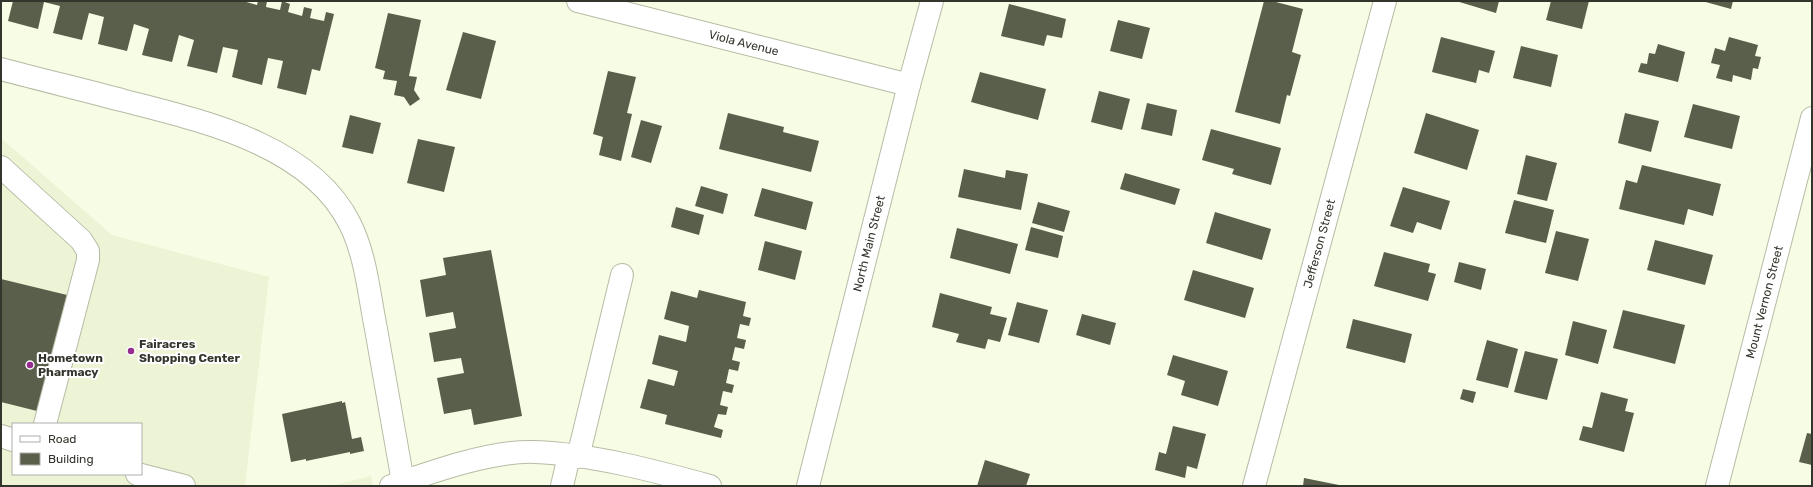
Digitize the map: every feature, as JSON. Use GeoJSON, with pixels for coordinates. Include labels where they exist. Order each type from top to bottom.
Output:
{"type":"FeatureCollection","features":[{"type":"Feature","properties":{"kind":"street","name":"Viola Avenue"},"geometry":{"type":"LineString","coordinates":[[578,1],[909,85]]}},
{"type":"Feature","properties":{"kind":"street","name":"North Main Street"},"geometry":{"type":"LineString","coordinates":[[808,486],[909,85],[932,1]]}},
{"type":"Feature","properties":{"kind":"street","name":"Jefferson Street"},"geometry":{"type":"LineString","coordinates":[[1254,486],[1385,1]]}},
{"type":"Feature","properties":{"kind":"street"},"geometry":{"type":"LineString","coordinates":[[1,69],[205,122],[252,140],[284,156],[322,188],[336,202],[350,224],[365,267],[397,484],[470,462],[508,454],[534,452],[574,456],[710,486]]}},
{"type":"Feature","properties":{"kind":"street","name":"Mount Vernon Street"},"geometry":{"type":"LineString","coordinates":[[1717,486],[1812,118]]}},
{"type":"Feature","properties":{"kind":"street"},"geometry":{"type":"LineString","coordinates":[[1,166],[81,240],[88,251],[88,260],[45,423]]}},
{"type":"Feature","properties":{"kind":"street"},"geometry":{"type":"LineString","coordinates":[[562,486],[574,456],[622,275]]}},
{"type":"Feature","properties":{"kind":"street"},"geometry":{"type":"LineString","coordinates":[[1,436],[12,440]]}},
{"type":"Feature","properties":{"kind":"street"},"geometry":{"type":"LineString","coordinates":[[142,475],[184,486]]}},
{"type":"Feature","properties":{"kind":"shaded area","name":"Fairacres Shopping Center"},"geometry":{"type":"Polygon","coordinates":[[[1,138],[112,235],[269,277],[245,486],[1,486],[1,138]]]}},
{"type":"Feature","properties":{"kind":"shaded area"},"geometry":{"type":"Polygon","coordinates":[[[371,476],[373,486],[331,486],[371,476]]]}},
{"type":"Feature","properties":{"kind":"building"},"geometry":{"type":"Polygon","coordinates":[[[13,1],[243,1],[257,5],[258,1],[267,1],[266,7],[280,10],[282,1],[290,4],[288,12],[302,16],[304,7],[312,9],[310,18],[324,21],[326,12],[334,14],[320,71],[312,69],[306,95],[277,88],[283,61],[268,58],[262,85],[232,77],[238,50],[223,47],[217,73],[187,66],[194,40],[179,35],[172,62],[142,55],[149,29],[134,24],[127,51],[98,44],[104,17],[89,13],[82,40],[53,33],[60,6],[44,2],[38,29],[8,21],[13,1]]]}},
{"type":"Feature","properties":{"kind":"building"},"geometry":{"type":"Polygon","coordinates":[[[1264,1],[1272,1],[1303,9],[1292,52],[1301,55],[1290,96],[1287,95],[1280,124],[1235,112],[1264,1]]]}},
{"type":"Feature","properties":{"kind":"building"},"geometry":{"type":"Polygon","coordinates":[[[1456,1],[1499,1],[1496,13],[1456,1]]]}},
{"type":"Feature","properties":{"kind":"building"},"geometry":{"type":"Polygon","coordinates":[[[1551,1],[1589,1],[1582,29],[1546,20],[1551,1]]]}},
{"type":"Feature","properties":{"kind":"building"},"geometry":{"type":"Polygon","coordinates":[[[1702,1],[1733,1],[1731,9],[1702,1]]]}},
{"type":"Feature","properties":{"kind":"building"},"geometry":{"type":"Polygon","coordinates":[[[1009,4],[1066,19],[1062,38],[1047,35],[1044,46],[1001,36],[1009,4]]]}},
{"type":"Feature","properties":{"kind":"building"},"geometry":{"type":"Polygon","coordinates":[[[388,13],[421,20],[409,76],[417,77],[414,90],[420,99],[410,106],[404,97],[394,95],[397,81],[383,79],[385,71],[375,68],[388,13]]]}},
{"type":"Feature","properties":{"kind":"building"},"geometry":{"type":"Polygon","coordinates":[[[1118,20],[1150,28],[1142,59],[1110,51],[1118,20]]]}},
{"type":"Feature","properties":{"kind":"building"},"geometry":{"type":"Polygon","coordinates":[[[463,32],[496,41],[481,99],[446,90],[463,32]]]}},
{"type":"Feature","properties":{"kind":"building"},"geometry":{"type":"Polygon","coordinates":[[[1441,37],[1495,51],[1489,73],[1479,70],[1476,83],[1432,72],[1441,37]]]}},
{"type":"Feature","properties":{"kind":"building"},"geometry":{"type":"Polygon","coordinates":[[[1729,37],[1758,45],[1755,56],[1761,57],[1758,69],[1753,68],[1751,80],[1733,75],[1732,82],[1716,78],[1720,65],[1711,63],[1715,48],[1725,51],[1729,37]]]}},
{"type":"Feature","properties":{"kind":"building"},"geometry":{"type":"Polygon","coordinates":[[[1658,44],[1685,52],[1678,82],[1638,72],[1641,63],[1647,64],[1649,53],[1655,54],[1658,44]]]}},
{"type":"Feature","properties":{"kind":"building"},"geometry":{"type":"Polygon","coordinates":[[[1521,46],[1558,55],[1551,87],[1513,78],[1521,46]]]}},
{"type":"Feature","properties":{"kind":"building"},"geometry":{"type":"Polygon","coordinates":[[[608,71],[636,77],[627,113],[632,114],[621,161],[599,155],[603,137],[593,134],[608,71]]]}},
{"type":"Feature","properties":{"kind":"building"},"geometry":{"type":"Polygon","coordinates":[[[980,72],[1046,89],[1038,120],[971,102],[980,72]]]}},
{"type":"Feature","properties":{"kind":"building"},"geometry":{"type":"Polygon","coordinates":[[[1099,91],[1130,99],[1122,130],[1091,122],[1099,91]]]}},
{"type":"Feature","properties":{"kind":"building"},"geometry":{"type":"Polygon","coordinates":[[[1147,103],[1177,110],[1172,136],[1141,129],[1147,103]]]}},
{"type":"Feature","properties":{"kind":"building"},"geometry":{"type":"Polygon","coordinates":[[[1693,104],[1740,116],[1732,149],[1684,137],[1693,104]]]}},
{"type":"Feature","properties":{"kind":"building"},"geometry":{"type":"Polygon","coordinates":[[[728,113],[784,127],[783,132],[819,141],[811,172],[719,149],[728,113]]]}},
{"type":"Feature","properties":{"kind":"building"},"geometry":{"type":"Polygon","coordinates":[[[1426,113],[1479,130],[1467,170],[1414,153],[1426,113]]]}},
{"type":"Feature","properties":{"kind":"building"},"geometry":{"type":"Polygon","coordinates":[[[1625,113],[1659,121],[1651,152],[1618,143],[1625,113]]]}},
{"type":"Feature","properties":{"kind":"building"},"geometry":{"type":"Polygon","coordinates":[[[350,115],[381,123],[373,154],[342,147],[350,115]]]}},
{"type":"Feature","properties":{"kind":"building"},"geometry":{"type":"Polygon","coordinates":[[[641,120],[662,126],[651,163],[631,157],[641,120]]]}},
{"type":"Feature","properties":{"kind":"building"},"geometry":{"type":"Polygon","coordinates":[[[1211,129],[1281,148],[1271,185],[1232,174],[1234,169],[1202,160],[1211,129]]]}},
{"type":"Feature","properties":{"kind":"building"},"geometry":{"type":"Polygon","coordinates":[[[418,139],[455,147],[444,192],[407,183],[418,139]]]}},
{"type":"Feature","properties":{"kind":"building"},"geometry":{"type":"Polygon","coordinates":[[[1526,155],[1557,163],[1547,201],[1517,194],[1526,155]]]}},
{"type":"Feature","properties":{"kind":"building"},"geometry":{"type":"Polygon","coordinates":[[[1642,165],[1721,184],[1713,216],[1688,209],[1684,225],[1619,209],[1626,180],[1637,183],[1642,165]]]}},
{"type":"Feature","properties":{"kind":"building"},"geometry":{"type":"Polygon","coordinates":[[[964,169],[1005,178],[1006,170],[1028,174],[1021,210],[958,197],[964,169]]]}},
{"type":"Feature","properties":{"kind":"building"},"geometry":{"type":"Polygon","coordinates":[[[1125,173],[1180,189],[1175,205],[1120,189],[1125,173]]]}},
{"type":"Feature","properties":{"kind":"building"},"geometry":{"type":"Polygon","coordinates":[[[701,186],[728,194],[723,214],[695,206],[701,186]]]}},
{"type":"Feature","properties":{"kind":"building"},"geometry":{"type":"Polygon","coordinates":[[[1403,187],[1450,201],[1441,230],[1417,222],[1413,233],[1390,226],[1403,187]]]}},
{"type":"Feature","properties":{"kind":"building"},"geometry":{"type":"Polygon","coordinates":[[[762,188],[813,202],[806,230],[754,216],[762,188]]]}},
{"type":"Feature","properties":{"kind":"building"},"geometry":{"type":"Polygon","coordinates":[[[1514,200],[1554,210],[1546,243],[1505,233],[1514,200]]]}},
{"type":"Feature","properties":{"kind":"building"},"geometry":{"type":"Polygon","coordinates":[[[1038,202],[1070,211],[1064,232],[1032,223],[1038,202]]]}},
{"type":"Feature","properties":{"kind":"building"},"geometry":{"type":"Polygon","coordinates":[[[676,207],[704,215],[699,235],[671,227],[676,207]]]}},
{"type":"Feature","properties":{"kind":"building"},"geometry":{"type":"Polygon","coordinates":[[[1215,212],[1271,229],[1262,260],[1206,243],[1215,212]]]}},
{"type":"Feature","properties":{"kind":"building"},"geometry":{"type":"Polygon","coordinates":[[[1031,227],[1063,236],[1058,258],[1025,250],[1031,227]]]}},
{"type":"Feature","properties":{"kind":"building"},"geometry":{"type":"Polygon","coordinates":[[[957,228],[1018,244],[1010,274],[950,258],[957,228]]]}},
{"type":"Feature","properties":{"kind":"building"},"geometry":{"type":"Polygon","coordinates":[[[1556,231],[1589,239],[1578,281],[1545,273],[1556,231]]]}},
{"type":"Feature","properties":{"kind":"building"},"geometry":{"type":"Polygon","coordinates":[[[1655,240],[1713,255],[1705,285],[1647,270],[1655,240]]]}},
{"type":"Feature","properties":{"kind":"building"},"geometry":{"type":"Polygon","coordinates":[[[765,241],[802,251],[795,280],[758,270],[765,241]]]}},
{"type":"Feature","properties":{"kind":"building"},"geometry":{"type":"Polygon","coordinates":[[[491,250],[522,416],[474,425],[471,409],[444,414],[437,378],[464,373],[461,358],[434,362],[429,333],[456,328],[453,312],[426,317],[420,280],[446,275],[443,258],[491,250]]]}},
{"type":"Feature","properties":{"kind":"building"},"geometry":{"type":"Polygon","coordinates":[[[1384,252],[1430,264],[1428,272],[1436,274],[1428,301],[1374,286],[1384,252]]]}},
{"type":"Feature","properties":{"kind":"building"},"geometry":{"type":"Polygon","coordinates":[[[1459,262],[1486,269],[1481,290],[1454,282],[1459,262]]]}},
{"type":"Feature","properties":{"kind":"building"},"geometry":{"type":"Polygon","coordinates":[[[1193,270],[1254,288],[1245,318],[1184,300],[1193,270]]]}},
{"type":"Feature","properties":{"kind":"building"},"geometry":{"type":"Polygon","coordinates":[[[1,279],[67,295],[37,411],[1,402],[1,279]]]}},
{"type":"Feature","properties":{"kind":"building"},"geometry":{"type":"Polygon","coordinates":[[[699,290],[746,302],[743,316],[751,318],[749,326],[740,324],[737,338],[746,340],[744,349],[735,347],[732,360],[740,362],[738,371],[729,369],[726,383],[734,385],[732,393],[723,391],[720,405],[728,407],[726,415],[718,414],[714,427],[723,430],[721,438],[665,424],[667,415],[640,408],[648,379],[674,386],[678,371],[652,364],[659,335],[686,342],[689,326],[664,319],[671,291],[697,298],[699,290]]]}},
{"type":"Feature","properties":{"kind":"building"},"geometry":{"type":"Polygon","coordinates":[[[940,293],[992,307],[990,314],[1007,318],[1000,342],[988,339],[985,349],[956,342],[959,334],[932,327],[940,293]]]}},
{"type":"Feature","properties":{"kind":"building"},"geometry":{"type":"Polygon","coordinates":[[[1017,302],[1048,310],[1039,343],[1008,335],[1017,302]]]}},
{"type":"Feature","properties":{"kind":"building"},"geometry":{"type":"Polygon","coordinates":[[[1623,310],[1685,325],[1675,364],[1613,348],[1623,310]]]}},
{"type":"Feature","properties":{"kind":"building"},"geometry":{"type":"Polygon","coordinates":[[[1082,314],[1116,323],[1110,345],[1076,335],[1082,314]]]}},
{"type":"Feature","properties":{"kind":"building"},"geometry":{"type":"Polygon","coordinates":[[[1353,319],[1412,334],[1405,363],[1346,348],[1353,319]]]}},
{"type":"Feature","properties":{"kind":"building"},"geometry":{"type":"Polygon","coordinates":[[[1573,321],[1607,330],[1598,364],[1565,355],[1573,321]]]}},
{"type":"Feature","properties":{"kind":"building"},"geometry":{"type":"Polygon","coordinates":[[[1487,340],[1518,349],[1508,388],[1476,380],[1487,340]]]}},
{"type":"Feature","properties":{"kind":"building"},"geometry":{"type":"Polygon","coordinates":[[[1525,351],[1558,359],[1547,400],[1514,392],[1525,351]]]}},
{"type":"Feature","properties":{"kind":"building"},"geometry":{"type":"Polygon","coordinates":[[[1173,355],[1228,371],[1218,406],[1181,395],[1185,381],[1167,375],[1173,355]]]}},
{"type":"Feature","properties":{"kind":"building"},"geometry":{"type":"Polygon","coordinates":[[[1463,389],[1476,392],[1473,403],[1460,399],[1463,389]]]}},
{"type":"Feature","properties":{"kind":"building"},"geometry":{"type":"Polygon","coordinates":[[[1601,392],[1628,399],[1625,411],[1634,413],[1624,452],[1579,440],[1583,426],[1592,428],[1601,392]]]}},
{"type":"Feature","properties":{"kind":"building"},"geometry":{"type":"Polygon","coordinates":[[[342,401],[342,403],[345,402],[352,439],[361,437],[364,451],[350,454],[350,452],[306,461],[306,459],[291,462],[282,414],[342,401]]]}},
{"type":"Feature","properties":{"kind":"building"},"geometry":{"type":"Polygon","coordinates":[[[1173,426],[1206,434],[1197,469],[1187,466],[1185,478],[1155,470],[1159,452],[1166,454],[1173,426]]]}},
{"type":"Feature","properties":{"kind":"building"},"geometry":{"type":"Polygon","coordinates":[[[1807,433],[1812,434],[1812,465],[1799,462],[1807,433]]]}},
{"type":"Feature","properties":{"kind":"building"},"geometry":{"type":"Polygon","coordinates":[[[985,460],[1030,474],[1026,486],[977,486],[985,460]]]}},
{"type":"Feature","properties":{"kind":"building"},"geometry":{"type":"Polygon","coordinates":[[[1304,478],[1339,485],[1339,486],[1303,486],[1304,478]]]}},
{"type":"Feature","properties":{"kind":"place","name":"Fairacres Shopping Center"},"geometry":{"type":"Point","coordinates":[131,351]}},
{"type":"Feature","properties":{"kind":"place","name":"Hometown Pharmacy"},"geometry":{"type":"Point","coordinates":[30,365]}}]}
